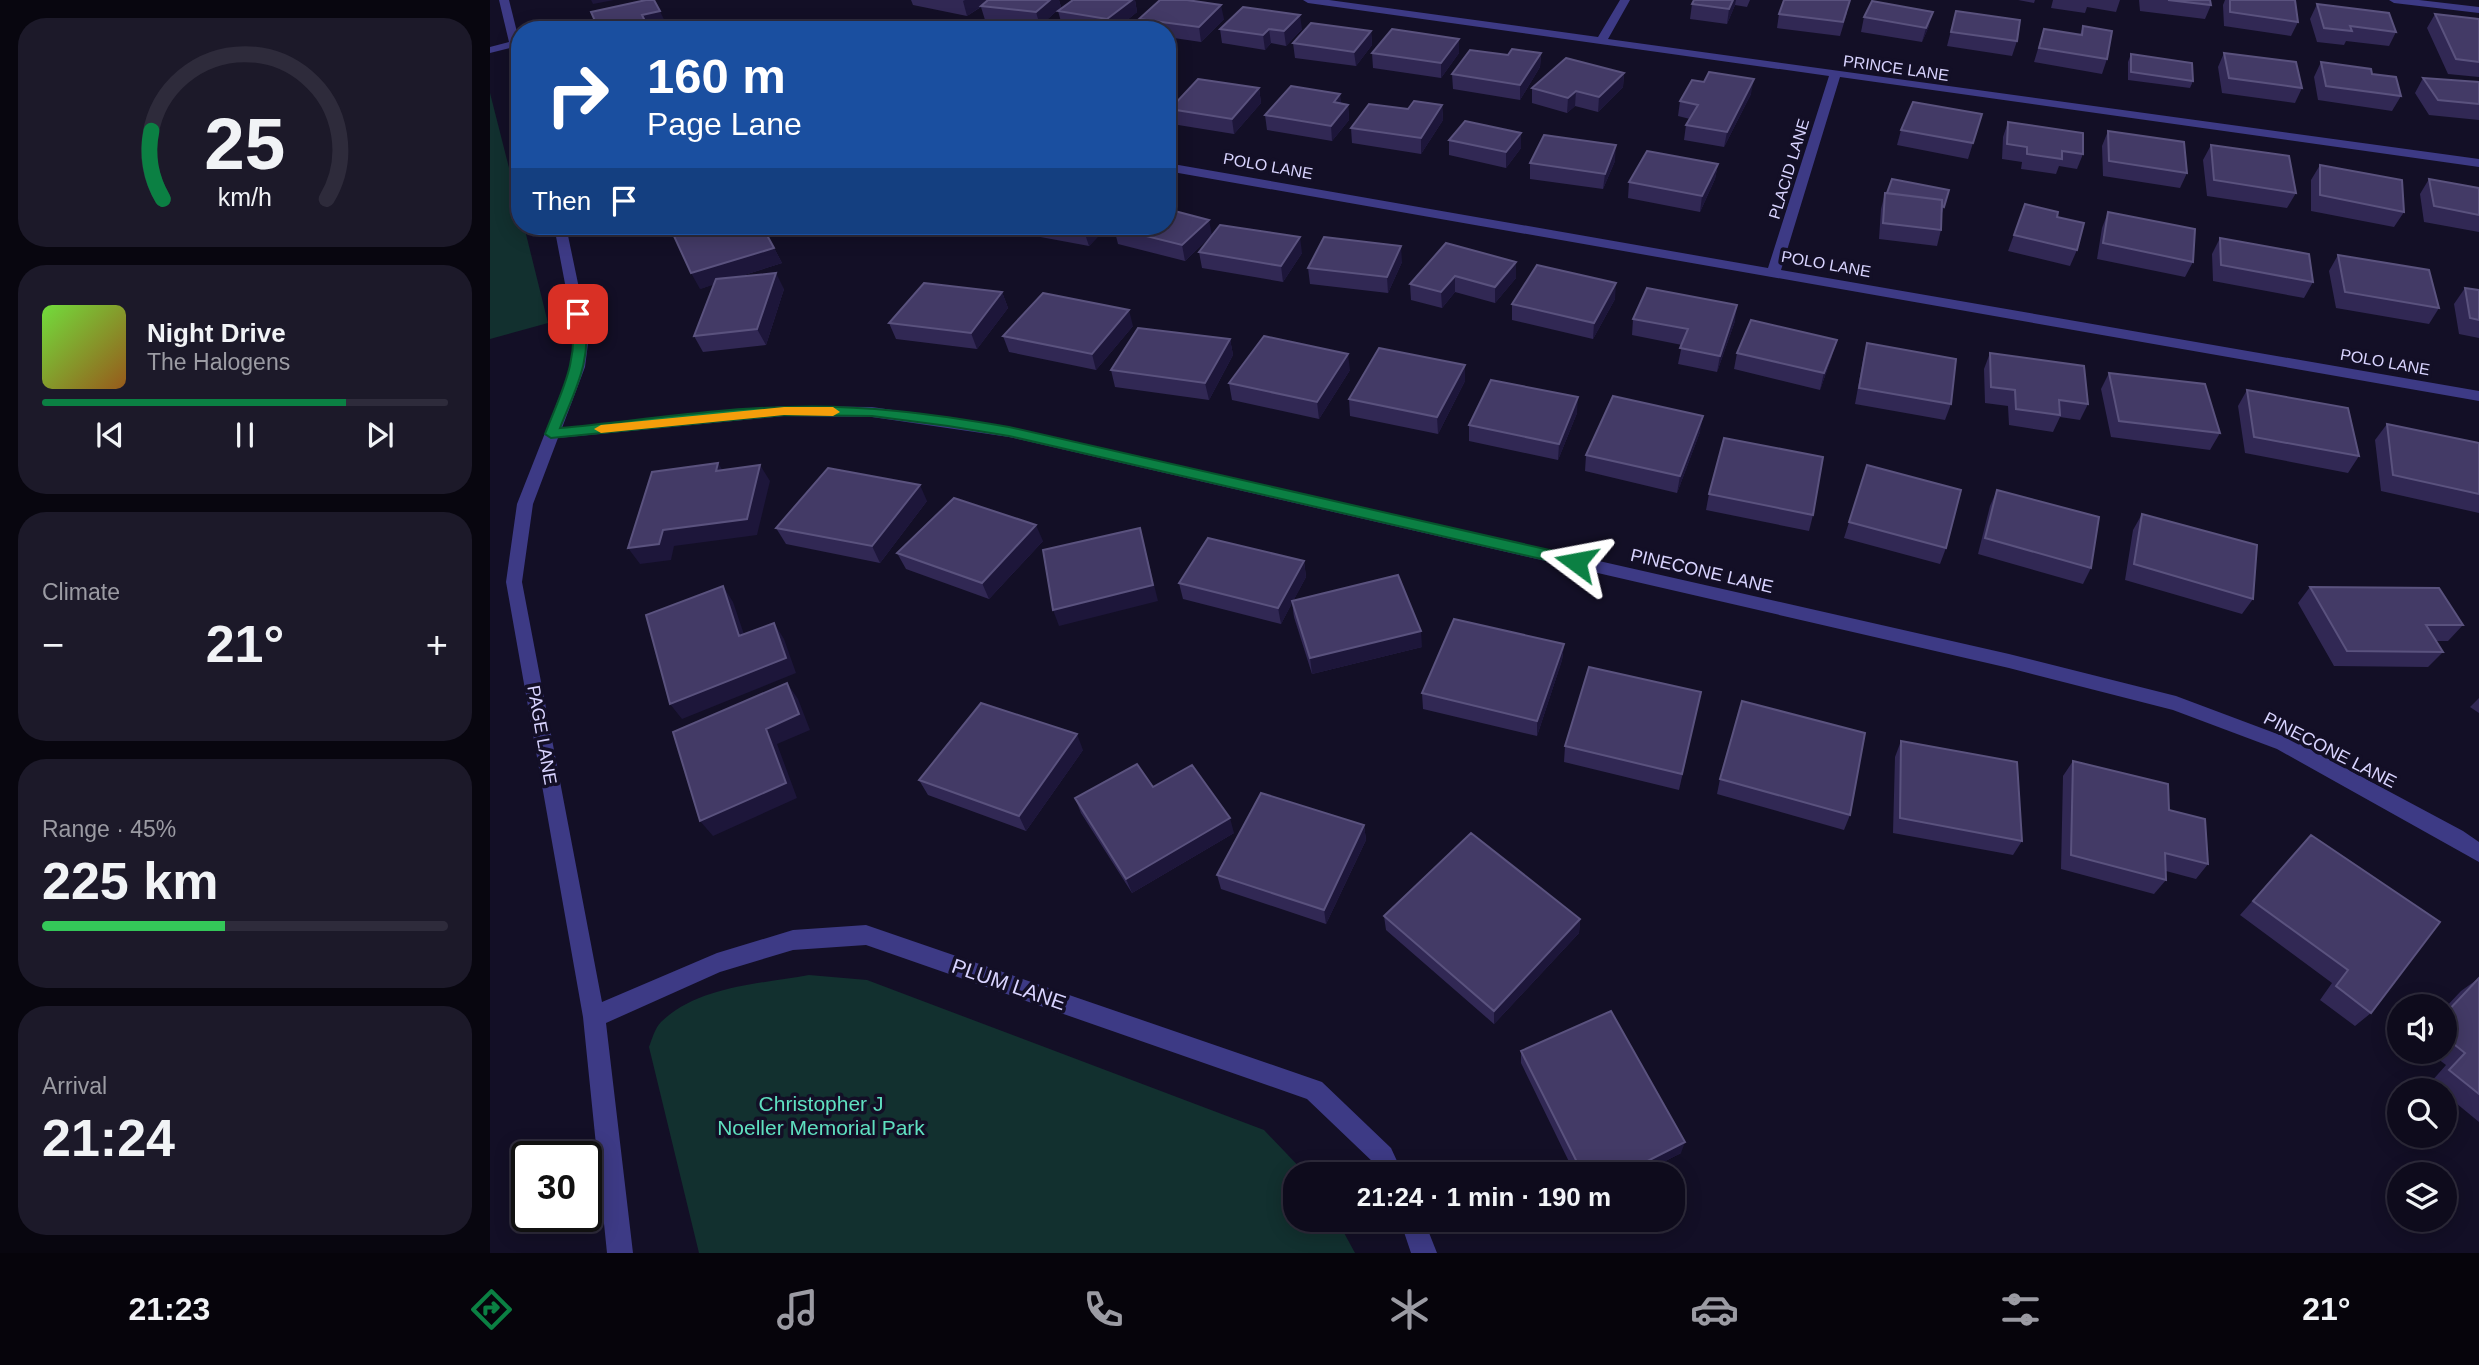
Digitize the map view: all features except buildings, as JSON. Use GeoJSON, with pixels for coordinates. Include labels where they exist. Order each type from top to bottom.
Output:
{"type":"FeatureCollection","features":[{"type":"Feature","properties":{"kind":"street"},"geometry":{"type":"LineString","coordinates":[[504,0],[511,31]]}},
{"type":"Feature","properties":{"kind":"street","name":"PRINCE LANE"},"geometry":{"type":"LineString","coordinates":[[1308,0],[2479,163]]}},
{"type":"Feature","properties":{"kind":"street"},"geometry":{"type":"LineString","coordinates":[[1601,41],[1625,0]]}},
{"type":"Feature","properties":{"kind":"street"},"geometry":{"type":"LineString","coordinates":[[2394,0],[2479,10]]}},
{"type":"Feature","properties":{"kind":"street"},"geometry":{"type":"LineString","coordinates":[[490,50],[511,45]]}},
{"type":"Feature","properties":{"kind":"street","name":"PLACID LANE"},"geometry":{"type":"LineString","coordinates":[[1773,273],[1835,75]]}},
{"type":"Feature","properties":{"kind":"street","name":"POLO LANE"},"geometry":{"type":"LineString","coordinates":[[1176,168],[2479,396]]}},
{"type":"Feature","properties":{"kind":"street","name":"PAGE LANE"},"geometry":{"type":"LineString","coordinates":[[561,235],[582,336],[578,367],[524,504],[514,582],[594,1017],[620,1253]]}},
{"type":"Feature","properties":{"kind":"street","name":"PINECONE LANE"},"geometry":{"type":"LineString","coordinates":[[551,434],[784,411],[872,412],[1009,432],[1995,657],[2176,703],[2284,744],[2456,836],[2479,853]]}},
{"type":"Feature","properties":{"kind":"street","name":"PLUM LANE"},"geometry":{"type":"LineString","coordinates":[[594,1017],[717,963],[793,940],[866,935],[1314,1090],[1383,1156],[1386,1162]]}},
{"type":"Feature","properties":{"kind":"street"},"geometry":{"type":"LineString","coordinates":[[1416,1232],[1424,1253]]}},
{"type":"Feature","properties":{"kind":"green space"},"geometry":{"type":"Polygon","coordinates":[[[490,93],[511,176],[511,235],[526,235],[548,323],[490,339],[490,93]]]}},
{"type":"Feature","properties":{"kind":"green space","name":"Christopher J Noeller Memorial Park"},"geometry":{"type":"Polygon","coordinates":[[[809,975],[867,980],[1264,1130],[1295,1162],[1283,1162],[1283,1232],[1344,1232],[1355,1253],[699,1253],[649,1047],[657,1027],[676,1010],[711,994],[750,984],[809,975]]]}},
{"type":"Feature","properties":{"kind":"slow traffic"},"geometry":{"type":"LineString","coordinates":[[601,429],[784,411],[833,412]]}},
{"type":"Feature","properties":{"kind":"route"},"geometry":{"type":"LineString","coordinates":[[578,314],[582,336],[578,367],[551,434],[784,411],[872,412],[948,421],[1009,432],[1576,562]]}}]}
